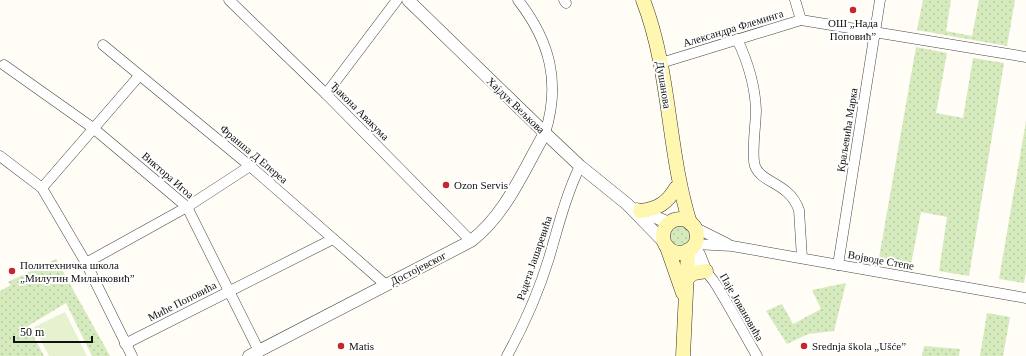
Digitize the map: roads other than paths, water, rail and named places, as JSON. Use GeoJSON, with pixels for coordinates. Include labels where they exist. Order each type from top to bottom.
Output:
{"type":"FeatureCollection","features":[{"type":"Feature","properties":{"kind":"main road","name":"Душанова"},"geometry":{"type":"LineString","coordinates":[[643,0],[661,63],[677,171],[692,225]]}},
{"type":"Feature","properties":{"kind":"main road","name":"Душанова"},"geometry":{"type":"LineString","coordinates":[[671,222],[677,171]]}},
{"type":"Feature","properties":{"kind":"main road"},"geometry":{"type":"LineString","coordinates":[[634,208],[658,207],[666,202],[676,188]]}},
{"type":"Feature","properties":{"kind":"main road"},"geometry":{"type":"LineString","coordinates":[[683,356],[687,278],[692,247],[696,238],[692,225],[682,219],[671,222],[664,230],[666,245],[685,297]]}},
{"type":"Feature","properties":{"kind":"main road"},"geometry":{"type":"LineString","coordinates":[[666,245],[677,252],[692,247]]}},
{"type":"Feature","properties":{"kind":"main road"},"geometry":{"type":"LineString","coordinates":[[687,278],[694,273],[706,271]]}},
{"type":"Feature","properties":{"kind":"street","name":"Ђакона Авакума"},"geometry":{"type":"LineString","coordinates":[[229,0],[326,94],[471,241]]}},
{"type":"Feature","properties":{"kind":"street"},"geometry":{"type":"LineString","coordinates":[[326,94],[397,0]]}},
{"type":"Feature","properties":{"kind":"street","name":"Хајдук Вељкова"},"geometry":{"type":"LineString","coordinates":[[408,0],[580,166],[634,208]]}},
{"type":"Feature","properties":{"kind":"street"},"geometry":{"type":"LineString","coordinates":[[518,0],[544,42],[550,59],[552,93],[550,113],[545,133]]}},
{"type":"Feature","properties":{"kind":"street"},"geometry":{"type":"LineString","coordinates":[[795,0],[801,20]]}},
{"type":"Feature","properties":{"kind":"street","name":"Краљевића Марка"},"geometry":{"type":"LineString","coordinates":[[838,265],[880,0]]}},
{"type":"Feature","properties":{"kind":"street","name":"Александра Флеминга"},"geometry":{"type":"LineString","coordinates":[[661,63],[801,20],[1026,57]]}},
{"type":"Feature","properties":{"kind":"street"},"geometry":{"type":"LineString","coordinates":[[737,39],[748,66],[754,88],[756,110],[754,163],[759,172],[788,192],[796,203],[800,224],[802,258]]}},
{"type":"Feature","properties":{"kind":"street","name":"Франша Д Епереа"},"geometry":{"type":"LineString","coordinates":[[103,45],[250,166],[386,285]]}},
{"type":"Feature","properties":{"kind":"street","name":"Виктора Игоа"},"geometry":{"type":"LineString","coordinates":[[4,65],[93,128],[187,207],[229,291],[254,354]]}},
{"type":"Feature","properties":{"kind":"street"},"geometry":{"type":"LineString","coordinates":[[42,188],[139,76]]}},
{"type":"Feature","properties":{"kind":"street","name":"Достојевског"},"geometry":{"type":"LineString","coordinates":[[254,354],[471,241],[490,225],[500,212],[545,133]]}},
{"type":"Feature","properties":{"kind":"street"},"geometry":{"type":"LineString","coordinates":[[0,156],[42,188],[86,263],[132,356]]}},
{"type":"Feature","properties":{"kind":"street"},"geometry":{"type":"LineString","coordinates":[[86,263],[187,207],[250,166]]}},
{"type":"Feature","properties":{"kind":"street","name":"Радета Јашаревића"},"geometry":{"type":"LineString","coordinates":[[507,356],[516,340],[548,260],[566,198],[580,166]]}},
{"type":"Feature","properties":{"kind":"street"},"geometry":{"type":"LineString","coordinates":[[634,208],[671,222]]}},
{"type":"Feature","properties":{"kind":"street"},"geometry":{"type":"LineString","coordinates":[[634,208],[666,245]]}},
{"type":"Feature","properties":{"kind":"street","name":"Војводе Степе"},"geometry":{"type":"LineString","coordinates":[[692,225],[732,246]]}},
{"type":"Feature","properties":{"kind":"street","name":"Миће Поповића"},"geometry":{"type":"LineString","coordinates":[[125,344],[333,239]]}},
{"type":"Feature","properties":{"kind":"street","name":"Војводе Степе"},"geometry":{"type":"LineString","coordinates":[[692,247],[732,246],[1026,298]]}},
{"type":"Feature","properties":{"kind":"street","name":"Паје Јовановића"},"geometry":{"type":"LineString","coordinates":[[692,247],[700,254],[706,271],[757,356]]}},
{"type":"Feature","properties":{"kind":"place","name":"ОШ „Нада Поповић”"},"geometry":{"type":"Point","coordinates":[853,10]}},
{"type":"Feature","properties":{"kind":"place","name":"Ozon Servis"},"geometry":{"type":"Point","coordinates":[446,185]}},
{"type":"Feature","properties":{"kind":"place","name":"Политехничка школа „Милутин Миланковић”"},"geometry":{"type":"Point","coordinates":[12,271]}},
{"type":"Feature","properties":{"kind":"place","name":"Matis"},"geometry":{"type":"Point","coordinates":[341,346]}},
{"type":"Feature","properties":{"kind":"place","name":"Srednja škola „Ušće”"},"geometry":{"type":"Point","coordinates":[804,346]}}]}
